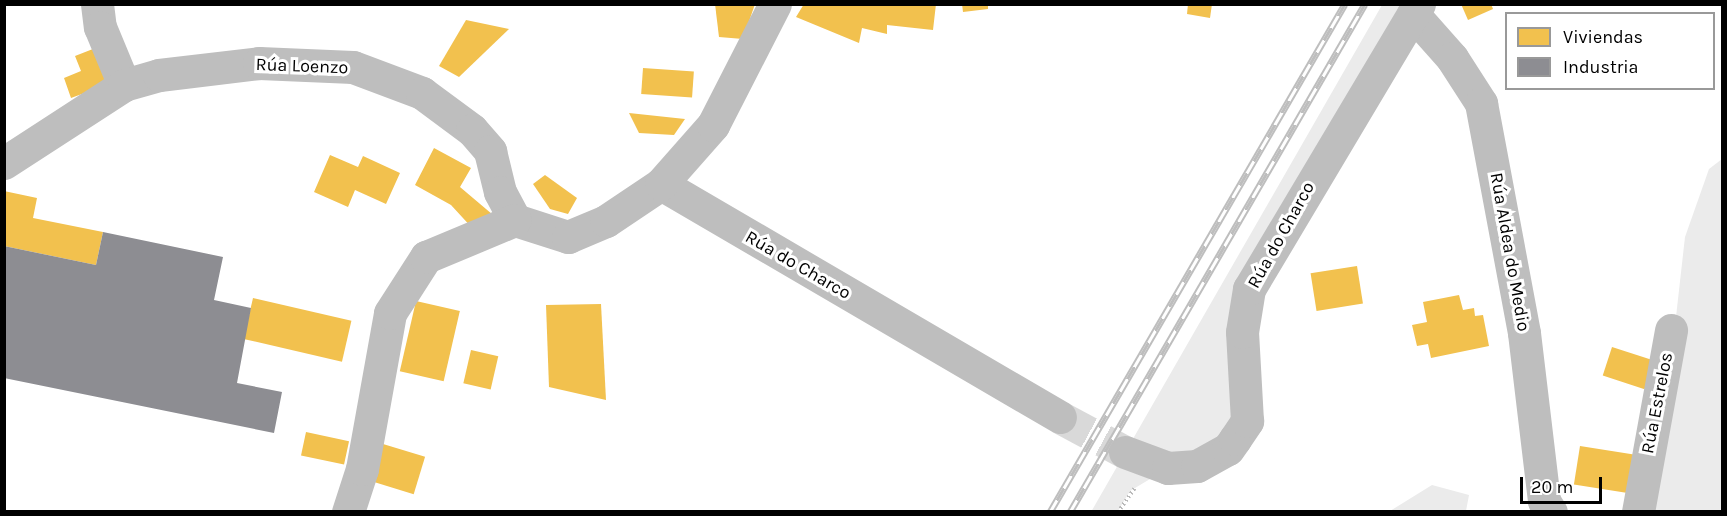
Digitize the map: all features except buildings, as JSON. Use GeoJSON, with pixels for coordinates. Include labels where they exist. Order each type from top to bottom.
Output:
{"type":"FeatureCollection","features":[{"type":"Feature","properties":{"kind":"street"},"geometry":{"type":"LineString","coordinates":[[97,4],[100,27],[124,85]]}},
{"type":"Feature","properties":{"kind":"street"},"geometry":{"type":"LineString","coordinates":[[348,512],[362,469],[390,313],[426,257],[515,220],[568,237],[606,221],[661,184],[713,125],[775,4]]}},
{"type":"Feature","properties":{"kind":"street","name":"Rúa do Charco"},"geometry":{"type":"LineString","coordinates":[[1125,452],[1168,468],[1197,466],[1228,449],[1247,421],[1242,332],[1249,289],[1416,9]]}},
{"type":"Feature","properties":{"kind":"street","name":"Rúa Aldea do Medio"},"geometry":{"type":"LineString","coordinates":[[1416,9],[1481,103],[1524,333],[1544,501],[1551,512]]}},
{"type":"Feature","properties":{"kind":"street","name":"Rúa Loenzo"},"geometry":{"type":"LineString","coordinates":[[4,163],[124,85],[159,75],[259,63],[353,67],[422,93],[472,130],[490,151],[500,192],[515,220]]}},
{"type":"Feature","properties":{"kind":"street","name":"Rúa do Charco"},"geometry":{"type":"LineString","coordinates":[[661,184],[1060,417]]}},
{"type":"Feature","properties":{"kind":"street","name":"Rúa Estrelos"},"geometry":{"type":"LineString","coordinates":[[1638,512],[1671,330]]}},
{"type":"Feature","properties":{"kind":"shaded area"},"geometry":{"type":"Polygon","coordinates":[[[1382,5],[1419,5],[1249,289],[1247,421],[1130,491],[1118,511],[1091,512],[1382,5]]]}},
{"type":"Feature","properties":{"kind":"shaded area"},"geometry":{"type":"Polygon","coordinates":[[[1722,159],[1722,511],[1654,512],[1685,237],[1709,169],[1722,159]]]}},
{"type":"Feature","properties":{"kind":"shaded area"},"geometry":{"type":"Polygon","coordinates":[[[1432,485],[1469,495],[1466,511],[1390,511],[1432,485]]]}},
{"type":"Feature","properties":{"kind":"tunnel"},"geometry":{"type":"LineString","coordinates":[[1060,417],[1125,452]]}},
{"type":"Feature","properties":{"kind":"railway"},"geometry":{"type":"LineString","coordinates":[[1050,512],[1345,4]]}},
{"type":"Feature","properties":{"kind":"railway"},"geometry":{"type":"LineString","coordinates":[[1070,512],[1365,4]]}}]}
